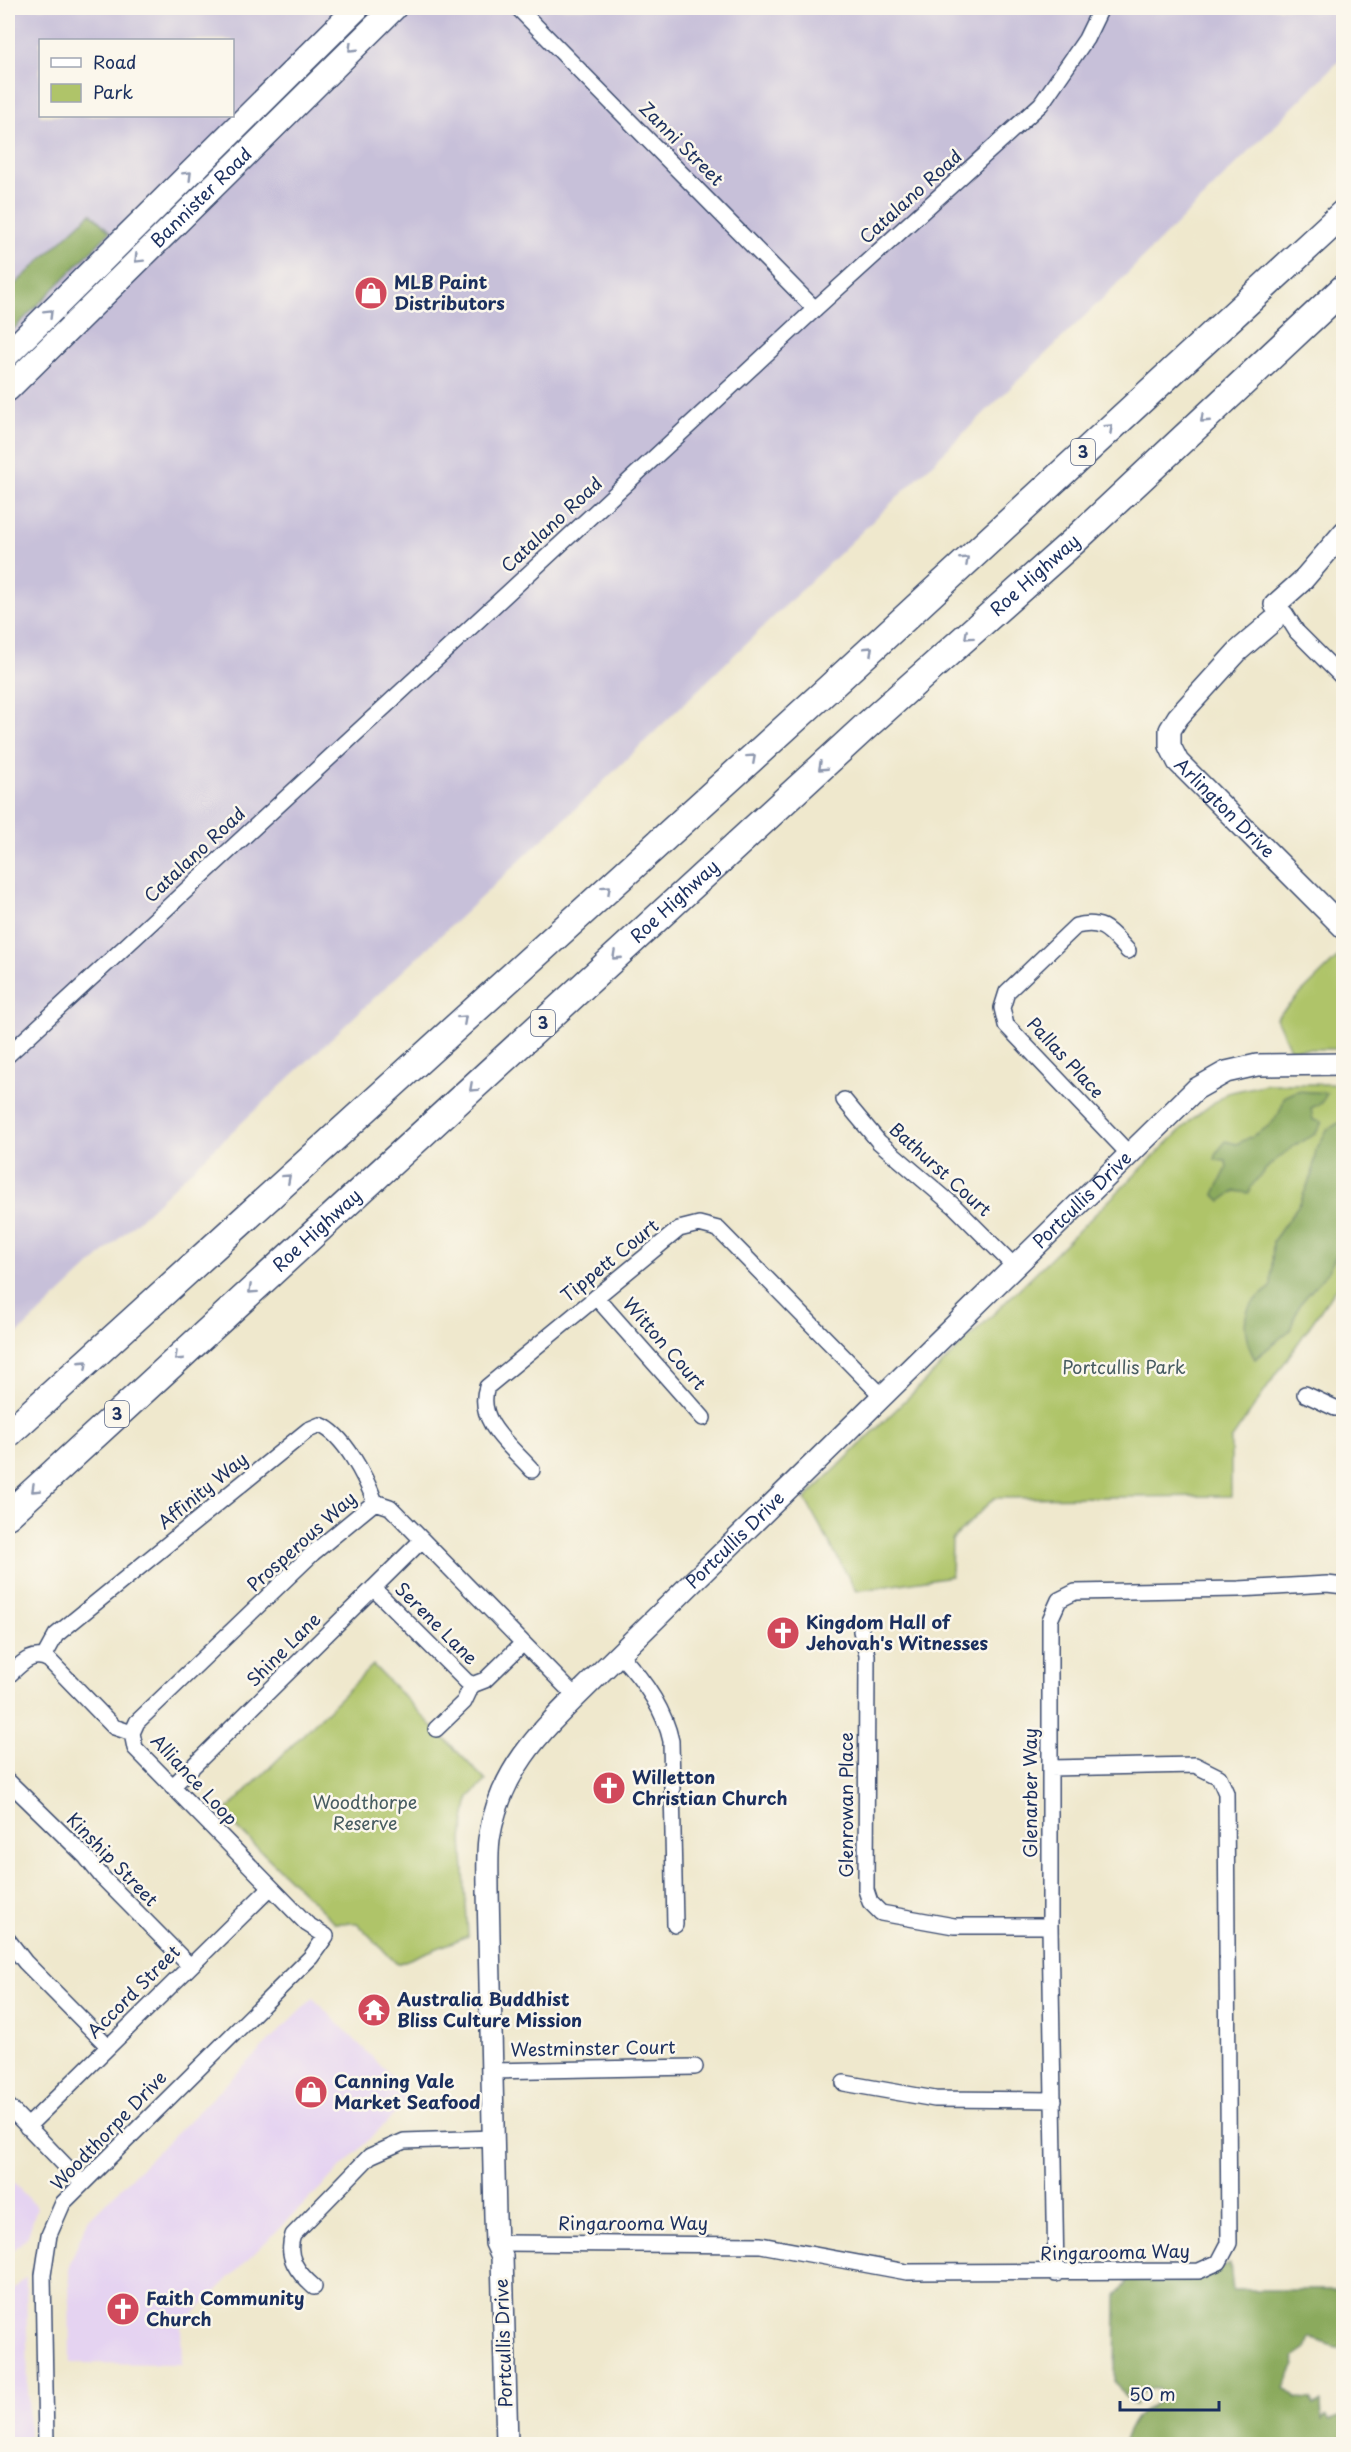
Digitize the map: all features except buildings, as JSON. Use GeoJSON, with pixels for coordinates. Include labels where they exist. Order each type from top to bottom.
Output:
{"type":"FeatureCollection","features":[{"type":"Feature","properties":{"kind":"highway"},"geometry":{"type":"LineString","coordinates":[[1243,305],[1344,192]]}},
{"type":"Feature","properties":{"kind":"highway","name":"3"},"geometry":{"type":"LineString","coordinates":[[8,1432],[826,691],[1344,213]]}},
{"type":"Feature","properties":{"kind":"highway","name":"Roe Highway"},"geometry":{"type":"LineString","coordinates":[[9,1514],[865,727],[1083,533],[1344,288]]}},
{"type":"Feature","properties":{"kind":"highway"},"geometry":{"type":"LineString","coordinates":[[1247,379],[1344,304]]}},
{"type":"Feature","properties":{"kind":"main road","name":"Bannister Road"},"geometry":{"type":"LineString","coordinates":[[8,354],[357,8]]}},
{"type":"Feature","properties":{"kind":"main road","name":"Bannister Road"},"geometry":{"type":"LineString","coordinates":[[8,389],[393,8]]}},
{"type":"Feature","properties":{"kind":"street","name":"Zanni Street"},"geometry":{"type":"LineString","coordinates":[[518,8],[815,309]]}},
{"type":"Feature","properties":{"kind":"street","name":"Catalano Road"},"geometry":{"type":"LineString","coordinates":[[8,1055],[815,309],[1041,104],[1086,39],[1101,8]]}},
{"type":"Feature","properties":{"kind":"street","name":"Arlington Drive"},"geometry":{"type":"LineString","coordinates":[[1344,532],[1277,613],[1247,636],[1238,651],[1178,717],[1170,730],[1170,746],[1178,762],[1344,928]]}},
{"type":"Feature","properties":{"kind":"street"},"geometry":{"type":"LineString","coordinates":[[1277,613],[1344,679]]}},
{"type":"Feature","properties":{"kind":"street","name":"Pallas Place"},"geometry":{"type":"LineString","coordinates":[[1128,951],[1106,927],[1091,922],[1076,926],[1007,992],[1002,1008],[1006,1024],[1129,1154]]}},
{"type":"Feature","properties":{"kind":"street","name":"Portcullis Drive"},"geometry":{"type":"LineString","coordinates":[[494,2445],[495,2381],[491,2256],[496,2243],[488,1890],[489,1839],[507,1781],[531,1742],[1196,1089],[1226,1072],[1257,1065],[1344,1064]]}},
{"type":"Feature","properties":{"kind":"street","name":"Bathurst Court"},"geometry":{"type":"LineString","coordinates":[[844,1100],[879,1142],[954,1206],[1014,1266]]}},
{"type":"Feature","properties":{"kind":"street","name":"Tippett Court"},"geometry":{"type":"LineString","coordinates":[[532,1470],[486,1417],[484,1396],[495,1379],[679,1229],[699,1224],[718,1229],[882,1396]]}},
{"type":"Feature","properties":{"kind":"street","name":"Witton Court"},"geometry":{"type":"LineString","coordinates":[[596,1297],[703,1418]]}},
{"type":"Feature","properties":{"kind":"street"},"geometry":{"type":"LineString","coordinates":[[1305,1394],[1335,1408],[1344,1408]]}},
{"type":"Feature","properties":{"kind":"street","name":"Affinity Way"},"geometry":{"type":"LineString","coordinates":[[44,1657],[56,1635],[308,1430],[320,1425],[330,1429],[343,1442],[375,1502]]}},
{"type":"Feature","properties":{"kind":"street","name":"Prosperous Way"},"geometry":{"type":"LineString","coordinates":[[132,1733],[137,1722],[313,1553],[375,1502],[390,1507],[576,1697]]}},
{"type":"Feature","properties":{"kind":"street","name":"Shine Lane"},"geometry":{"type":"LineString","coordinates":[[172,1787],[422,1540]]}},
{"type":"Feature","properties":{"kind":"street","name":"Glenarber Way"},"geometry":{"type":"LineString","coordinates":[[1056,2274],[1050,1926],[1050,1620],[1059,1600],[1075,1592],[1239,1589],[1327,1584],[1344,1586]]}},
{"type":"Feature","properties":{"kind":"street","name":"Serene Lane"},"geometry":{"type":"LineString","coordinates":[[373,1588],[465,1682],[472,1685]]}},
{"type":"Feature","properties":{"kind":"street","name":"Glenrowan Place"},"geometry":{"type":"LineString","coordinates":[[861,1631],[867,1654],[866,1890],[870,1902],[881,1913],[954,1926],[1050,1926]]}},
{"type":"Feature","properties":{"kind":"street"},"geometry":{"type":"LineString","coordinates":[[436,1729],[464,1702],[472,1685],[485,1680],[523,1643]]}},
{"type":"Feature","properties":{"kind":"street"},"geometry":{"type":"LineString","coordinates":[[619,1654],[660,1708],[671,1741],[675,1925]]}},
{"type":"Feature","properties":{"kind":"street"},"geometry":{"type":"LineString","coordinates":[[8,1676],[29,1658],[44,1657]]}},
{"type":"Feature","properties":{"kind":"street","name":"Alliance Loop"},"geometry":{"type":"LineString","coordinates":[[44,1657],[114,1727],[132,1733],[135,1748],[172,1787],[307,1924],[326,1936]]}},
{"type":"Feature","properties":{"kind":"street","name":"Ringarooma Way"},"geometry":{"type":"LineString","coordinates":[[496,2243],[761,2245],[907,2272],[1056,2274],[1199,2271],[1219,2262],[1229,2244],[1226,1793],[1219,1777],[1195,1765],[1050,1768]]}},
{"type":"Feature","properties":{"kind":"street","name":"Kinship Street"},"geometry":{"type":"LineString","coordinates":[[8,1781],[86,1857],[103,1878],[189,1965]]}},
{"type":"Feature","properties":{"kind":"street","name":"Accord Street"},"geometry":{"type":"LineString","coordinates":[[27,2127],[107,2045],[270,1888]]}},
{"type":"Feature","properties":{"kind":"street","name":"Woodthorpe Drive"},"geometry":{"type":"LineString","coordinates":[[46,2445],[43,2275],[49,2235],[63,2203],[311,1957],[326,1936]]}},
{"type":"Feature","properties":{"kind":"street"},"geometry":{"type":"LineString","coordinates":[[8,1940],[25,1962],[107,2045]]}},
{"type":"Feature","properties":{"kind":"street","name":"Westminster Court"},"geometry":{"type":"LineString","coordinates":[[492,2071],[695,2067]]}},
{"type":"Feature","properties":{"kind":"street"},"geometry":{"type":"LineString","coordinates":[[844,2083],[935,2099],[1054,2100]]}},
{"type":"Feature","properties":{"kind":"street"},"geometry":{"type":"LineString","coordinates":[[8,2106],[82,2183]]}},
{"type":"Feature","properties":{"kind":"street"},"geometry":{"type":"LineString","coordinates":[[314,2287],[293,2264],[290,2244],[294,2235],[370,2157],[404,2140],[494,2138]]}},
{"type":"Feature","properties":{"kind":"street","name":"Portcullis Drive"},"geometry":{"type":"LineString","coordinates":[[496,2243],[502,2256],[507,2445]]}},
{"type":"Feature","properties":{"kind":"shaded area"},"geometry":{"type":"Polygon","coordinates":[[[8,8],[1343,8],[1343,57],[1093,308],[577,807],[8,1343],[8,8]]]}},
{"type":"Feature","properties":{"kind":"shaded area"},"geometry":{"type":"Polygon","coordinates":[[[313,1998],[405,2090],[405,2104],[181,2326],[182,2364],[70,2363],[69,2265],[88,2220],[313,1998]]]}},
{"type":"Feature","properties":{"kind":"shaded area"},"geometry":{"type":"Polygon","coordinates":[[[8,2177],[37,2207],[28,2236],[8,2256],[8,2177]]]}},
{"type":"Feature","properties":{"kind":"shaded area"},"geometry":{"type":"Polygon","coordinates":[[[26,2277],[29,2442],[8,2442],[8,2295],[26,2277]]]}},
{"type":"Feature","properties":{"kind":"green space"},"geometry":{"type":"Polygon","coordinates":[[[91,213],[110,232],[8,335],[8,291],[91,213]]]}},
{"type":"Feature","properties":{"kind":"green space"},"geometry":{"type":"Polygon","coordinates":[[[1343,952],[1343,1049],[1290,1049],[1276,1018],[1343,952]]]}},
{"type":"Feature","properties":{"kind":"green space","name":"Portcullis Park"},"geometry":{"type":"Polygon","coordinates":[[[1267,1084],[1343,1084],[1343,1278],[1231,1440],[1231,1496],[994,1498],[952,1540],[951,1576],[856,1591],[805,1499],[1192,1119],[1227,1093],[1267,1084]]]}},
{"type":"Feature","properties":{"kind":"green space"},"geometry":{"type":"Polygon","coordinates":[[[1297,1091],[1327,1093],[1322,1103],[1311,1108],[1313,1120],[1322,1122],[1319,1128],[1313,1136],[1274,1161],[1248,1193],[1235,1191],[1221,1201],[1214,1194],[1227,1168],[1226,1161],[1215,1160],[1217,1152],[1226,1141],[1236,1144],[1267,1127],[1278,1114],[1284,1097],[1297,1091]]]}},
{"type":"Feature","properties":{"kind":"green space"},"geometry":{"type":"Polygon","coordinates":[[[1343,1120],[1343,1244],[1326,1274],[1299,1305],[1290,1330],[1255,1359],[1247,1339],[1246,1316],[1252,1303],[1271,1287],[1273,1241],[1300,1203],[1312,1174],[1316,1150],[1327,1130],[1343,1120]]]}},
{"type":"Feature","properties":{"kind":"green space","name":"Woodthorpe Reserve"},"geometry":{"type":"Polygon","coordinates":[[[373,1665],[486,1781],[469,1797],[462,1839],[468,1936],[397,1964],[357,1923],[335,1923],[223,1814],[373,1665]]]}},
{"type":"Feature","properties":{"kind":"green space"},"geometry":{"type":"Polygon","coordinates":[[[1230,2264],[1233,2290],[1343,2290],[1343,2345],[1338,2348],[1310,2338],[1306,2349],[1293,2358],[1295,2365],[1284,2387],[1297,2398],[1311,2399],[1313,2405],[1321,2402],[1322,2420],[1326,2416],[1331,2421],[1343,2417],[1343,2444],[1122,2444],[1136,2417],[1162,2396],[1158,2389],[1149,2389],[1138,2396],[1136,2405],[1131,2404],[1115,2382],[1116,2295],[1126,2285],[1129,2276],[1201,2277],[1230,2264]]]}},
{"type":"Feature","properties":{"kind":"place","name":"MLB Paint Distributors"},"geometry":{"type":"Point","coordinates":[371,293]}},
{"type":"Feature","properties":{"kind":"place","name":"Kingdom Hall of Jehovah's Witnesses"},"geometry":{"type":"Point","coordinates":[783,1633]}},
{"type":"Feature","properties":{"kind":"place","name":"Willetton Christian Church"},"geometry":{"type":"Point","coordinates":[609,1788]}},
{"type":"Feature","properties":{"kind":"place","name":"Australia Buddhist Bliss Culture Mission"},"geometry":{"type":"Point","coordinates":[374,2010]}},
{"type":"Feature","properties":{"kind":"place","name":"Canning Vale Market Seafood"},"geometry":{"type":"Point","coordinates":[311,2092]}},
{"type":"Feature","properties":{"kind":"place","name":"Faith Community Church"},"geometry":{"type":"Point","coordinates":[123,2309]}}]}
